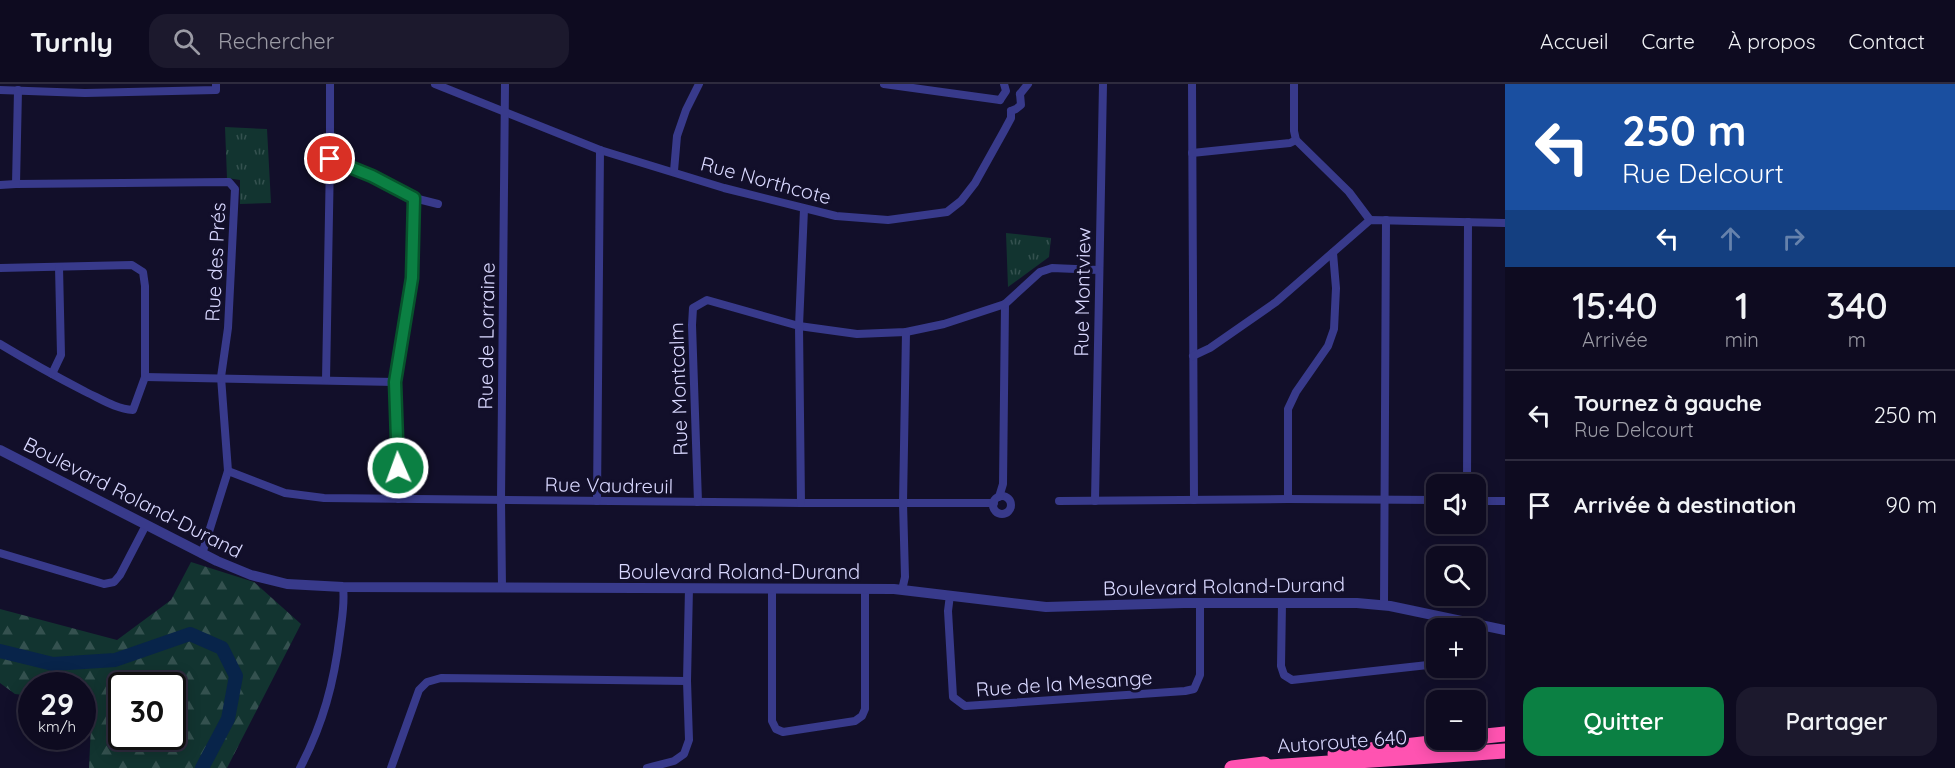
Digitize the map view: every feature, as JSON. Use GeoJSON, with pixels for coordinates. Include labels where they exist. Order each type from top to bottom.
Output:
{"type":"FeatureCollection","features":[{"type":"Feature","properties":{"kind":"highway"},"geometry":{"type":"LineString","coordinates":[[1486,736],[1505,734]]}},
{"type":"Feature","properties":{"kind":"highway"},"geometry":{"type":"LineString","coordinates":[[1232,768],[1426,743]]}},
{"type":"Feature","properties":{"kind":"highway","name":"Autoroute 640"},"geometry":{"type":"LineString","coordinates":[[1254,768],[1505,751]]}},
{"type":"Feature","properties":{"kind":"street"},"geometry":{"type":"LineString","coordinates":[[326,380],[330,84]]}},
{"type":"Feature","properties":{"kind":"street","name":"Rue Northcote"},"geometry":{"type":"LineString","coordinates":[[435,84],[600,150],[724,188],[836,216],[888,220],[947,212],[961,201],[975,183],[1011,118],[1011,111],[1021,105],[1020,93],[1028,84]]}},
{"type":"Feature","properties":{"kind":"street","name":"Rue de Lorraine"},"geometry":{"type":"LineString","coordinates":[[502,588],[505,84]]}},
{"type":"Feature","properties":{"kind":"street"},"geometry":{"type":"LineString","coordinates":[[674,171],[677,136],[686,110],[699,84]]}},
{"type":"Feature","properties":{"kind":"street"},"geometry":{"type":"LineString","coordinates":[[884,84],[1000,100],[1006,109],[1011,111]]}},
{"type":"Feature","properties":{"kind":"street","name":"Rue Montview"},"geometry":{"type":"LineString","coordinates":[[1095,501],[1103,84]]}},
{"type":"Feature","properties":{"kind":"street"},"geometry":{"type":"LineString","coordinates":[[1192,84],[1194,500]]}},
{"type":"Feature","properties":{"kind":"street"},"geometry":{"type":"LineString","coordinates":[[1294,84],[1293,131],[1296,140],[1349,192],[1370,220]]}},
{"type":"Feature","properties":{"kind":"street"},"geometry":{"type":"LineString","coordinates":[[0,90],[85,93],[216,87]]}},
{"type":"Feature","properties":{"kind":"street"},"geometry":{"type":"LineString","coordinates":[[1000,100],[1005,87],[1020,93]]}},
{"type":"Feature","properties":{"kind":"street"},"geometry":{"type":"LineString","coordinates":[[16,184],[18,90]]}},
{"type":"Feature","properties":{"kind":"street"},"geometry":{"type":"LineString","coordinates":[[1192,153],[1290,143],[1296,140]]}},
{"type":"Feature","properties":{"kind":"street"},"geometry":{"type":"LineString","coordinates":[[597,501],[600,150]]}},
{"type":"Feature","properties":{"kind":"street"},"geometry":{"type":"LineString","coordinates":[[330,159],[372,176],[414,198],[438,204]]}},
{"type":"Feature","properties":{"kind":"street","name":"Rue des Prés"},"geometry":{"type":"LineString","coordinates":[[0,185],[230,182],[235,189],[228,328],[221,377],[228,471],[202,554]]}},
{"type":"Feature","properties":{"kind":"street"},"geometry":{"type":"LineString","coordinates":[[399,499],[395,382],[412,278],[414,198]]}},
{"type":"Feature","properties":{"kind":"street"},"geometry":{"type":"LineString","coordinates":[[801,503],[799,326],[804,209]]}},
{"type":"Feature","properties":{"kind":"street"},"geometry":{"type":"LineString","coordinates":[[1193,356],[1210,348],[1276,302],[1370,220],[1505,223]]}},
{"type":"Feature","properties":{"kind":"street"},"geometry":{"type":"LineString","coordinates":[[1384,605],[1386,220]]}},
{"type":"Feature","properties":{"kind":"street"},"geometry":{"type":"LineString","coordinates":[[1467,474],[1468,222]]}},
{"type":"Feature","properties":{"kind":"street"},"geometry":{"type":"LineString","coordinates":[[1288,499],[1288,409],[1296,392],[1328,346],[1334,329],[1333,253]]}},
{"type":"Feature","properties":{"kind":"street"},"geometry":{"type":"LineString","coordinates":[[0,268],[132,265],[144,272],[145,376],[133,410],[123,410],[52,374],[0,344]]}},
{"type":"Feature","properties":{"kind":"street"},"geometry":{"type":"LineString","coordinates":[[52,374],[61,355],[59,267]]}},
{"type":"Feature","properties":{"kind":"street","name":"Rue Montcalm"},"geometry":{"type":"LineString","coordinates":[[698,502],[693,308],[707,300],[799,326],[857,334],[906,332],[944,324],[1005,304],[1040,272],[1052,268],[1099,270]]}},
{"type":"Feature","properties":{"kind":"street","name":"Rue Vaudreuil"},"geometry":{"type":"LineString","coordinates":[[228,471],[285,493],[324,498],[801,503],[997,500],[1003,484],[1005,304]]}},
{"type":"Feature","properties":{"kind":"street"},"geometry":{"type":"LineString","coordinates":[[902,590],[905,577],[903,503],[906,332]]}},
{"type":"Feature","properties":{"kind":"street"},"geometry":{"type":"LineString","coordinates":[[145,376],[395,382]]}},
{"type":"Feature","properties":{"kind":"street","name":"Boulevard Roland-Durand"},"geometry":{"type":"LineString","coordinates":[[0,450],[202,554],[251,575],[287,584],[343,587],[902,590],[1046,607],[1200,603],[1357,603],[1384,605],[1440,618]]}},
{"type":"Feature","properties":{"kind":"street"},"geometry":{"type":"LineString","coordinates":[[1059,501],[1426,500]]}},
{"type":"Feature","properties":{"kind":"street"},"geometry":{"type":"LineString","coordinates":[[1486,501],[1505,501]]}},
{"type":"Feature","properties":{"kind":"street"},"geometry":{"type":"LineString","coordinates":[[0,553],[104,584],[114,582],[120,575],[146,525]]}},
{"type":"Feature","properties":{"kind":"street"},"geometry":{"type":"LineString","coordinates":[[300,768],[318,730],[330,694],[337,662],[343,611],[343,587]]}},
{"type":"Feature","properties":{"kind":"street"},"geometry":{"type":"LineString","coordinates":[[647,768],[674,761],[684,754],[689,740],[687,681],[689,588]]}},
{"type":"Feature","properties":{"kind":"street"},"geometry":{"type":"LineString","coordinates":[[772,589],[772,721],[776,729],[783,732],[855,721],[862,716],[865,709],[865,589]]}},
{"type":"Feature","properties":{"kind":"street","name":"Rue de la Mesange"},"geometry":{"type":"LineString","coordinates":[[950,595],[948,611],[953,697],[966,706],[1185,692],[1194,689],[1200,675],[1200,603]]}},
{"type":"Feature","properties":{"kind":"street"},"geometry":{"type":"LineString","coordinates":[[1282,603],[1281,666],[1284,675],[1292,680],[1426,665]]}},
{"type":"Feature","properties":{"kind":"street","name":"Boulevard Roland-Durand"},"geometry":{"type":"LineString","coordinates":[[1486,627],[1505,630]]}},
{"type":"Feature","properties":{"kind":"street"},"geometry":{"type":"LineString","coordinates":[[391,768],[419,690],[427,682],[441,678],[687,681]]}},
{"type":"Feature","properties":{"kind":"green space"},"geometry":{"type":"Polygon","coordinates":[[[225,127],[267,129],[271,203],[240,204],[240,180],[227,178],[225,127]]]}},
{"type":"Feature","properties":{"kind":"green space"},"geometry":{"type":"Polygon","coordinates":[[[1006,233],[1051,238],[1049,257],[1008,287],[1006,233]]]}},
{"type":"Feature","properties":{"kind":"green space"},"geometry":{"type":"Polygon","coordinates":[[[191,562],[254,582],[301,624],[227,768],[89,768],[90,750],[96,750],[96,672],[18,672],[18,694],[0,683],[0,609],[117,640],[171,600],[191,562]]]}},
{"type":"Feature","properties":{"kind":"waterway"},"geometry":{"type":"LineString","coordinates":[[0,651],[53,664],[115,660],[190,634],[222,648],[236,676],[228,719],[202,768]]}},
{"type":"Feature","properties":{"kind":"route"},"geometry":{"type":"LineString","coordinates":[[330,159],[372,176],[414,198],[412,278],[395,382],[398,468]]}}]}
